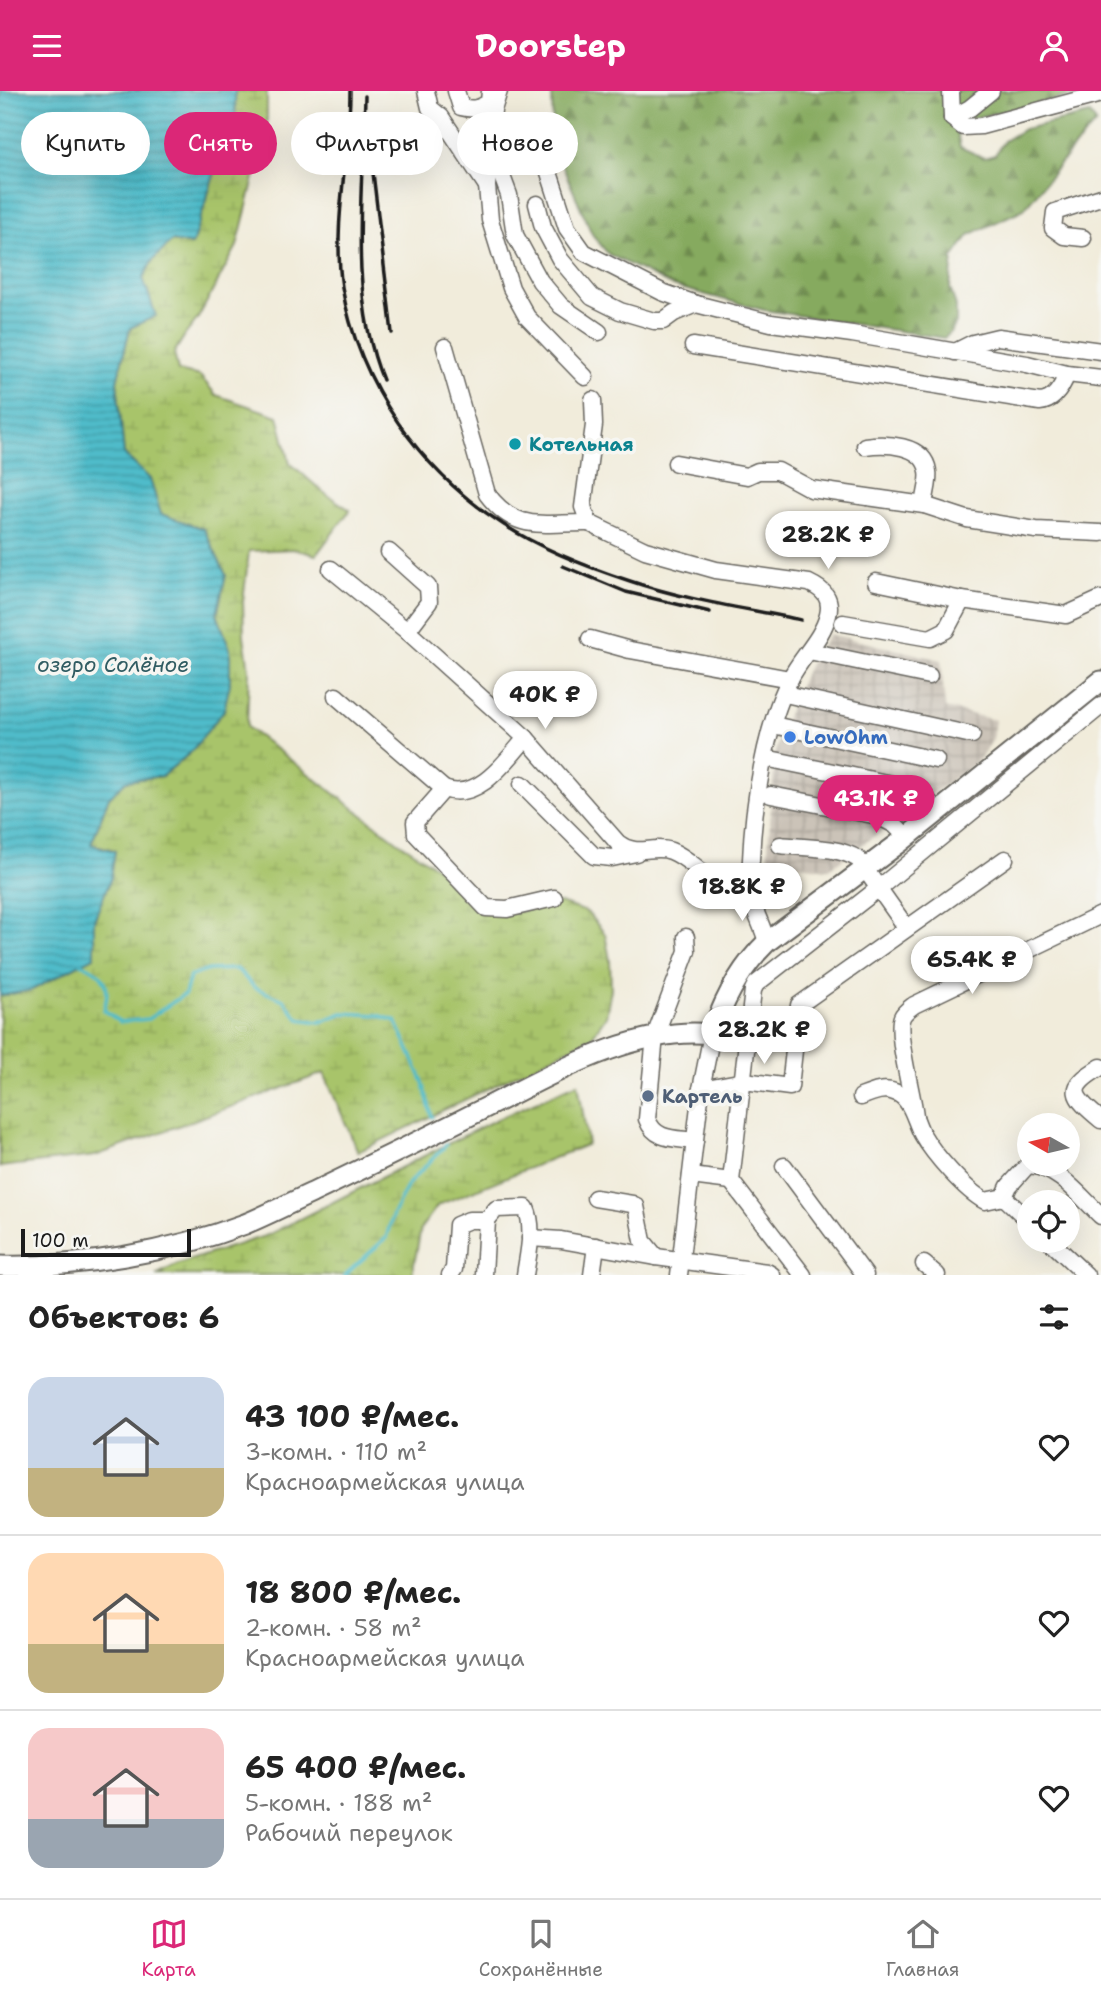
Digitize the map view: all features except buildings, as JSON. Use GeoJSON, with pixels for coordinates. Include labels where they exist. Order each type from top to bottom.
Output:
{"type":"FeatureCollection","features":[{"type":"Feature","properties":{"kind":"main road"},"geometry":{"type":"LineString","coordinates":[[0,1266],[68,1265],[204,1237],[245,1224],[531,1085],[624,1043],[678,1032],[712,1034],[719,1013],[741,972],[752,956],[767,942],[907,837],[1101,681]]}},
{"type":"Feature","properties":{"kind":"street"},"geometry":{"type":"LineString","coordinates":[[426,91],[429,108],[434,112]]}},
{"type":"Feature","properties":{"kind":"street"},"geometry":{"type":"LineString","coordinates":[[456,91],[461,107],[468,109],[479,109],[489,102],[490,91]]}},
{"type":"Feature","properties":{"kind":"street"},"geometry":{"type":"LineString","coordinates":[[493,112],[499,91]]}},
{"type":"Feature","properties":{"kind":"street"},"geometry":{"type":"LineString","coordinates":[[951,105],[963,91]]}},
{"type":"Feature","properties":{"kind":"street"},"geometry":{"type":"LineString","coordinates":[[951,105],[970,108],[991,91]]}},
{"type":"Feature","properties":{"kind":"street"},"geometry":{"type":"LineString","coordinates":[[951,105],[964,127],[981,126],[1060,98],[1101,94]]}},
{"type":"Feature","properties":{"kind":"street"},"geometry":{"type":"LineString","coordinates":[[443,116],[468,109]]}},
{"type":"Feature","properties":{"kind":"street"},"geometry":{"type":"LineString","coordinates":[[443,120],[488,186]]}},
{"type":"Feature","properties":{"kind":"street"},"geometry":{"type":"LineString","coordinates":[[489,175],[489,220],[511,288],[527,317],[584,377]]}},
{"type":"Feature","properties":{"kind":"street"},"geometry":{"type":"LineString","coordinates":[[501,175],[509,195],[515,235],[540,281],[561,306],[599,332]]}},
{"type":"Feature","properties":{"kind":"street"},"geometry":{"type":"LineString","coordinates":[[550,175],[567,228],[584,252],[662,292],[696,304],[771,323],[852,334],[1101,378]]}},
{"type":"Feature","properties":{"kind":"street"},"geometry":{"type":"LineString","coordinates":[[1083,237],[1064,236],[1053,228],[1055,212],[1101,197]]}},
{"type":"Feature","properties":{"kind":"street"},"geometry":{"type":"LineString","coordinates":[[537,204],[543,227],[560,259],[592,297],[620,311],[654,321],[663,321],[696,304]]}},
{"type":"Feature","properties":{"kind":"street"},"geometry":{"type":"LineString","coordinates":[[955,352],[973,343],[998,337],[1101,351]]}},
{"type":"Feature","properties":{"kind":"street"},"geometry":{"type":"LineString","coordinates":[[693,346],[1040,402],[1048,401],[1054,396],[1067,374]]}},
{"type":"Feature","properties":{"kind":"street"},"geometry":{"type":"LineString","coordinates":[[445,347],[487,494],[500,510],[524,523],[589,523],[645,550],[680,560],[716,570],[809,583],[822,589],[830,604],[829,613],[825,625],[787,686],[773,725],[752,838],[749,893],[762,922],[767,942]]}},
{"type":"Feature","properties":{"kind":"street"},"geometry":{"type":"LineString","coordinates":[[589,523],[583,507],[594,425],[593,400]]}},
{"type":"Feature","properties":{"kind":"street"},"geometry":{"type":"LineString","coordinates":[[866,446],[885,443],[910,450],[921,457],[928,471],[924,505]]}},
{"type":"Feature","properties":{"kind":"street"},"geometry":{"type":"LineString","coordinates":[[676,463],[747,477],[758,471],[778,471],[811,489],[924,505],[967,519],[1022,528],[1101,533]]}},
{"type":"Feature","properties":{"kind":"street"},"geometry":{"type":"LineString","coordinates":[[389,552],[428,587],[429,602],[407,631]]}},
{"type":"Feature","properties":{"kind":"street"},"geometry":{"type":"LineString","coordinates":[[331,569],[407,631],[526,738],[618,843],[625,849],[638,852]]}},
{"type":"Feature","properties":{"kind":"street"},"geometry":{"type":"LineString","coordinates":[[876,582],[962,600],[1066,615],[1101,599]]}},
{"type":"Feature","properties":{"kind":"street"},"geometry":{"type":"LineString","coordinates":[[843,623],[930,638],[946,629],[962,600]]}},
{"type":"Feature","properties":{"kind":"street"},"geometry":{"type":"LineString","coordinates":[[590,639],[787,686],[972,735]]}},
{"type":"Feature","properties":{"kind":"street"},"geometry":{"type":"LineString","coordinates":[[809,651],[929,676]]}},
{"type":"Feature","properties":{"kind":"street"},"geometry":{"type":"LineString","coordinates":[[336,696],[444,789],[456,794],[471,790],[501,767],[526,738]]}},
{"type":"Feature","properties":{"kind":"street"},"geometry":{"type":"LineString","coordinates":[[803,1275],[731,1181],[756,983],[879,888],[1101,706]]}},
{"type":"Feature","properties":{"kind":"street"},"geometry":{"type":"LineString","coordinates":[[773,725],[936,760]]}},
{"type":"Feature","properties":{"kind":"street"},"geometry":{"type":"LineString","coordinates":[[765,758],[911,788],[923,794],[937,812]]}},
{"type":"Feature","properties":{"kind":"street"},"geometry":{"type":"LineString","coordinates":[[522,784],[594,856],[612,858],[668,849],[683,856],[713,879],[749,893]]}},
{"type":"Feature","properties":{"kind":"street"},"geometry":{"type":"LineString","coordinates":[[444,789],[415,822],[416,834],[486,908],[507,909],[554,898]]}},
{"type":"Feature","properties":{"kind":"street"},"geometry":{"type":"LineString","coordinates":[[771,795],[878,816],[895,825],[907,837]]}},
{"type":"Feature","properties":{"kind":"street"},"geometry":{"type":"LineString","coordinates":[[780,845],[851,855],[865,869],[906,927]]}},
{"type":"Feature","properties":{"kind":"street"},"geometry":{"type":"LineString","coordinates":[[701,1089],[744,1081],[790,1087],[799,1005],[1005,859]]}},
{"type":"Feature","properties":{"kind":"street"},"geometry":{"type":"LineString","coordinates":[[915,1116],[900,1033],[902,1017],[907,1011],[978,972],[1101,915]]}},
{"type":"Feature","properties":{"kind":"street"},"geometry":{"type":"LineString","coordinates":[[687,937],[687,951],[655,1036],[647,1119],[650,1129],[659,1136],[695,1141]]}},
{"type":"Feature","properties":{"kind":"street"},"geometry":{"type":"LineString","coordinates":[[680,1268],[701,1089],[712,1034]]}},
{"type":"Feature","properties":{"kind":"street"},"geometry":{"type":"LineString","coordinates":[[1101,1067],[1082,1078],[1076,1089],[1078,1100],[1101,1120]]}},
{"type":"Feature","properties":{"kind":"street"},"geometry":{"type":"LineString","coordinates":[[861,1097],[877,1090],[897,1093],[905,1099],[923,1135],[978,1197],[985,1201],[1004,1197]]}},
{"type":"Feature","properties":{"kind":"street"},"geometry":{"type":"LineString","coordinates":[[1004,1197],[1009,1186],[1028,1165],[1038,1166],[1052,1171],[1101,1216]]}},
{"type":"Feature","properties":{"kind":"street"},"geometry":{"type":"LineString","coordinates":[[784,1166],[865,1275]]}},
{"type":"Feature","properties":{"kind":"street"},"geometry":{"type":"LineString","coordinates":[[691,1176],[731,1181]]}},
{"type":"Feature","properties":{"kind":"street"},"geometry":{"type":"LineString","coordinates":[[1004,1197],[1017,1209]]}},
{"type":"Feature","properties":{"kind":"street"},"geometry":{"type":"LineString","coordinates":[[595,1198],[636,1206],[643,1241],[656,1257]]}},
{"type":"Feature","properties":{"kind":"street"},"geometry":{"type":"LineString","coordinates":[[484,1275],[487,1220],[496,1209],[526,1208],[530,1238],[525,1275]]}},
{"type":"Feature","properties":{"kind":"street"},"geometry":{"type":"LineString","coordinates":[[450,1275],[454,1269],[457,1225],[469,1220],[487,1220]]}},
{"type":"Feature","properties":{"kind":"street"},"geometry":{"type":"LineString","coordinates":[[530,1238],[656,1257],[680,1268],[767,1272],[772,1275]]}},
{"type":"Feature","properties":{"kind":"street"},"geometry":{"type":"LineString","coordinates":[[592,1275],[596,1246]]}},
{"type":"Feature","properties":{"kind":"street"},"geometry":{"type":"LineString","coordinates":[[1063,1253],[1086,1275]]}},
{"type":"Feature","properties":{"kind":"shaded area"},"geometry":{"type":"Polygon","coordinates":[[[829,634],[941,660],[945,708],[995,720],[992,739],[979,760],[829,869],[767,861],[775,754],[782,727],[807,668],[829,634]]]}},
{"type":"Feature","properties":{"kind":"green space"},"geometry":{"type":"Polygon","coordinates":[[[235,91],[267,91],[267,112],[235,112],[235,91]]]}},
{"type":"Feature","properties":{"kind":"green space"},"geometry":{"type":"Polygon","coordinates":[[[552,91],[1092,91],[965,120],[957,132],[960,147],[984,158],[995,155],[1004,141],[1024,129],[1090,114],[1096,123],[1024,209],[969,235],[953,258],[950,288],[956,306],[956,323],[944,338],[764,310],[673,286],[608,254],[592,234],[566,175],[578,175],[578,112],[552,112],[552,91]]]}},
{"type":"Feature","properties":{"kind":"green space"},"geometry":{"type":"Polygon","coordinates":[[[214,175],[255,175],[237,246],[198,318],[174,353],[178,371],[200,376],[216,395],[278,416],[290,463],[323,492],[350,510],[316,555],[294,549],[249,551],[243,602],[249,670],[247,727],[397,841],[506,914],[560,903],[587,912],[605,934],[610,960],[611,989],[606,1016],[591,1038],[358,1152],[324,1073],[95,1156],[0,1167],[0,996],[32,990],[94,957],[94,920],[111,878],[115,850],[91,844],[109,797],[126,781],[162,776],[190,753],[224,710],[230,649],[217,614],[226,575],[204,529],[160,514],[150,479],[124,454],[117,381],[130,328],[155,316],[142,278],[153,260],[172,241],[192,245],[214,175]]]}},
{"type":"Feature","properties":{"kind":"green space"},"geometry":{"type":"Polygon","coordinates":[[[578,1083],[588,1144],[438,1205],[421,1228],[412,1275],[156,1275],[178,1264],[268,1235],[493,1121],[578,1083]]]}},
{"type":"Feature","properties":{"kind":"water","name":"озеро Солёное"},"geometry":{"type":"Polygon","coordinates":[[[0,91],[235,91],[235,112],[164,112],[164,175],[214,175],[192,245],[172,241],[153,260],[143,278],[156,316],[130,328],[117,381],[124,454],[150,479],[161,514],[204,529],[226,575],[217,614],[230,649],[230,684],[224,710],[190,753],[162,776],[126,781],[109,797],[91,844],[115,851],[111,878],[94,920],[94,957],[32,990],[0,996],[0,91]]]}},
{"type":"Feature","properties":{"kind":"waterway"},"geometry":{"type":"LineString","coordinates":[[81,963],[101,976],[107,993],[104,1010],[120,1022],[148,1019],[185,994],[190,976],[209,970],[237,969],[255,988],[284,1000],[299,1019],[320,1022],[343,1013],[378,1015],[396,1021],[423,1082],[432,1117]]}},
{"type":"Feature","properties":{"kind":"waterway"},"geometry":{"type":"LineString","coordinates":[[345,1275],[386,1238],[393,1214],[409,1183],[446,1145]]}},
{"type":"Feature","properties":{"kind":"railway"},"geometry":{"type":"LineString","coordinates":[[350,91],[340,214],[339,263],[342,287],[350,323],[363,358],[398,423],[421,452],[474,504],[519,534],[566,557],[651,588],[801,620]]}},
{"type":"Feature","properties":{"kind":"railway"},"geometry":{"type":"LineString","coordinates":[[365,96],[361,277],[372,347],[383,380]]}},
{"type":"Feature","properties":{"kind":"railway"},"geometry":{"type":"LineString","coordinates":[[373,175],[392,333]]}},
{"type":"Feature","properties":{"kind":"railway"},"geometry":{"type":"LineString","coordinates":[[563,566],[626,592],[710,612]]}},
{"type":"Feature","properties":{"kind":"place","name":"Котельная"},"geometry":{"type":"Point","coordinates":[515,444]}},
{"type":"Feature","properties":{"kind":"place","name":"LowOhm"},"geometry":{"type":"Point","coordinates":[790,737]}},
{"type":"Feature","properties":{"kind":"place","name":"Картель"},"geometry":{"type":"Point","coordinates":[648,1096]}}]}
